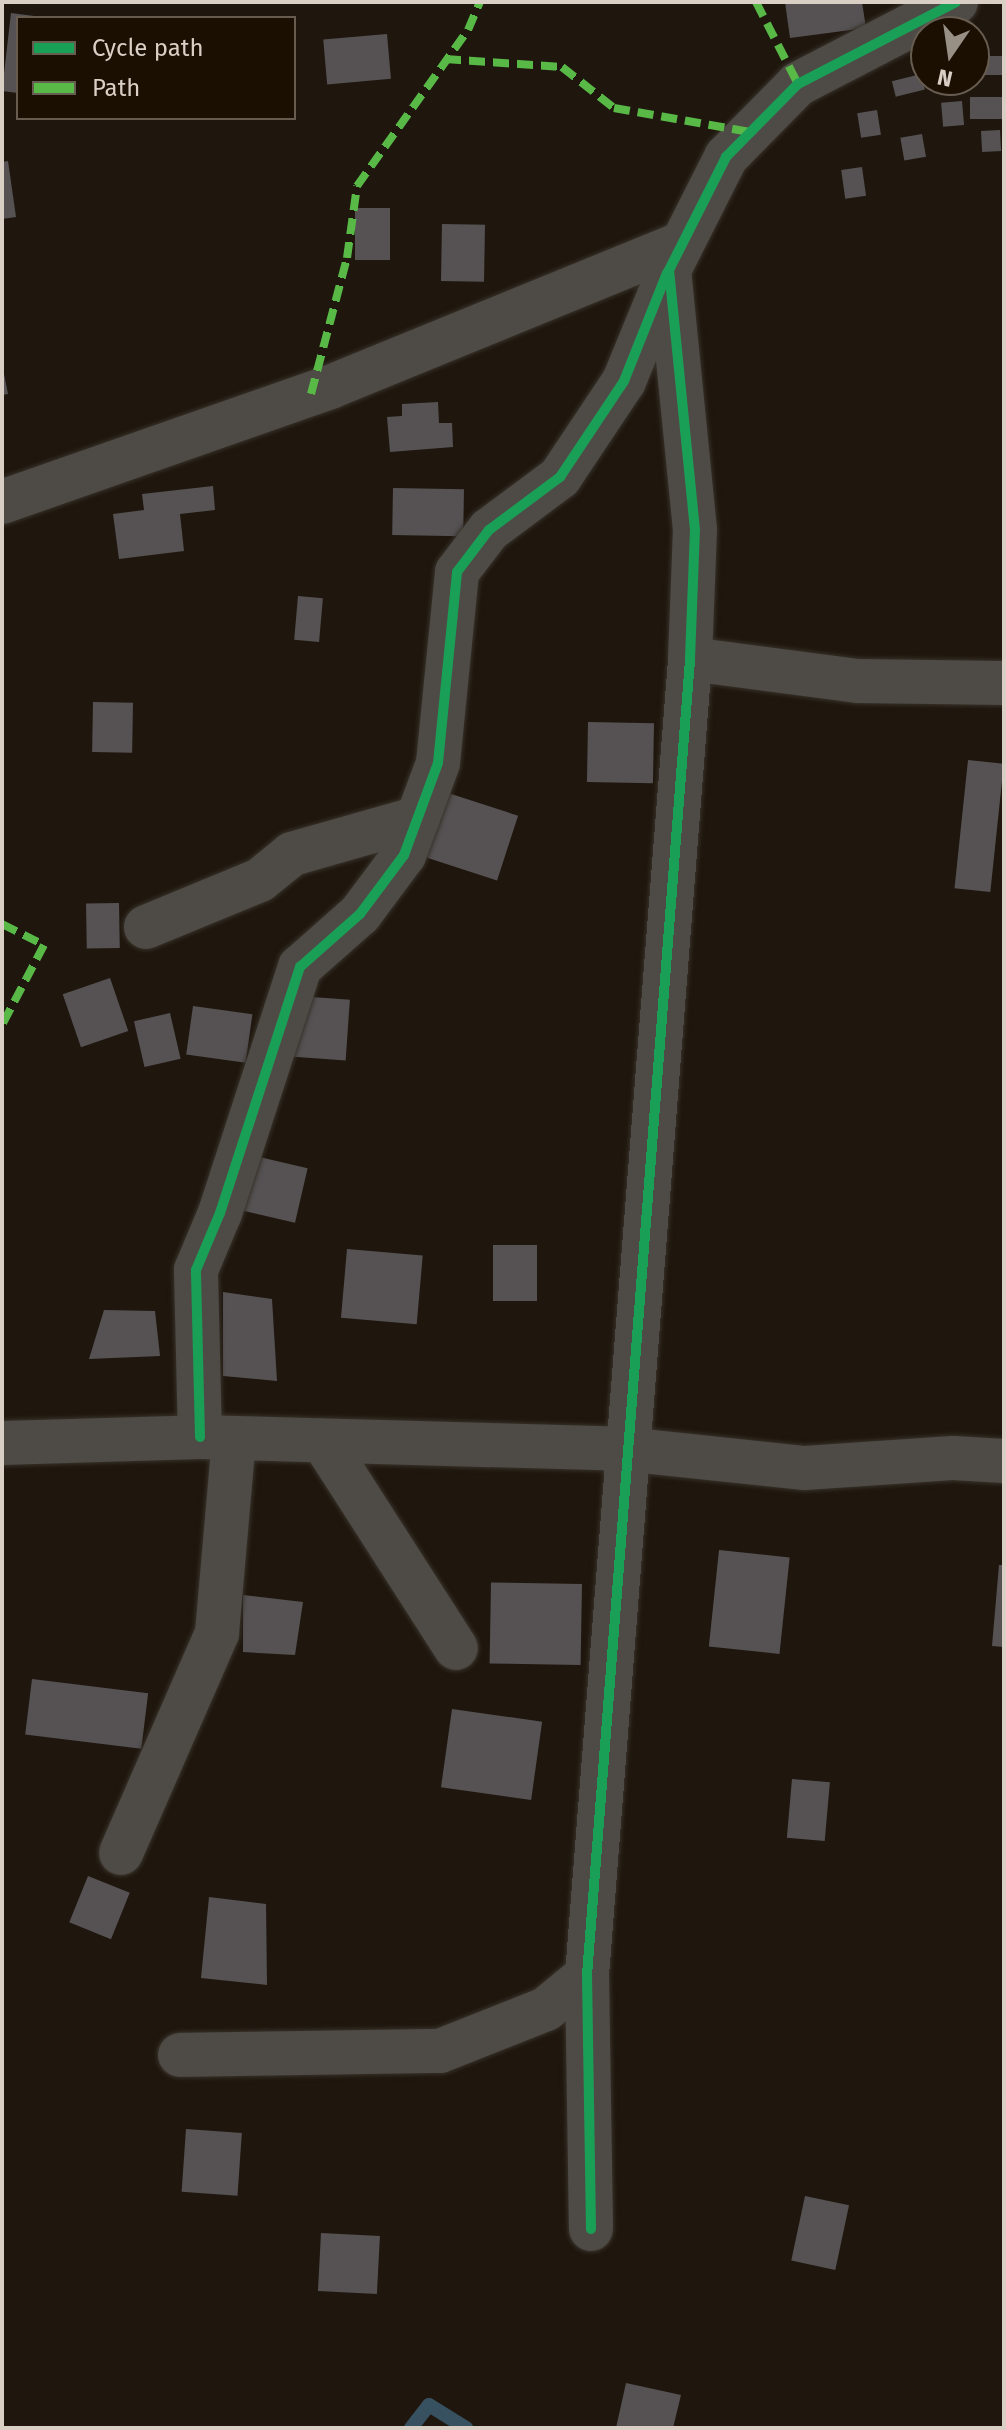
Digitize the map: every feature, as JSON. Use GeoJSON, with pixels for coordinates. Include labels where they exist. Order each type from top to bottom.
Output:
{"type":"FeatureCollection","features":[{"type":"Feature","properties":{"kind":"street"},"geometry":{"type":"LineString","coordinates":[[121,1853],[217,1633],[217,1438],[196,1270],[220,1213],[283,1009],[300,967],[360,914],[404,855],[418,818],[438,763],[457,572],[489,530],[560,477],[624,381],[675,257],[726,157],[798,84],[956,2]]}},
{"type":"Feature","properties":{"kind":"street"},"geometry":{"type":"LineString","coordinates":[[2,502],[311,394],[675,257]]}},
{"type":"Feature","properties":{"kind":"street"},"geometry":{"type":"LineString","coordinates":[[591,2229],[587,1975],[624,1449],[690,659],[695,530],[675,257]]}},
{"type":"Feature","properties":{"kind":"street"},"geometry":{"type":"LineString","coordinates":[[690,659],[858,681],[1004,683]]}},
{"type":"Feature","properties":{"kind":"street"},"geometry":{"type":"LineString","coordinates":[[146,927],[260,880],[292,854],[418,818]]}},
{"type":"Feature","properties":{"kind":"street"},"geometry":{"type":"LineString","coordinates":[[2,1443],[217,1438],[624,1449],[805,1468],[953,1458],[1004,1461]]}},
{"type":"Feature","properties":{"kind":"street"},"geometry":{"type":"LineString","coordinates":[[323,1441],[456,1648]]}},
{"type":"Feature","properties":{"kind":"street"},"geometry":{"type":"LineString","coordinates":[[180,2055],[440,2051],[546,2009],[587,1975]]}},
{"type":"Feature","properties":{"kind":"building"},"geometry":{"type":"Polygon","coordinates":[[[785,2],[862,2],[866,28],[790,38],[785,2]]]}},
{"type":"Feature","properties":{"kind":"building"},"geometry":{"type":"Polygon","coordinates":[[[11,13],[34,16],[16,16],[16,93],[2,91],[11,13]]]}},
{"type":"Feature","properties":{"kind":"building"},"geometry":{"type":"Polygon","coordinates":[[[387,34],[391,79],[327,84],[323,40],[387,34]]]}},
{"type":"Feature","properties":{"kind":"building"},"geometry":{"type":"Polygon","coordinates":[[[990,56],[1004,56],[1004,75],[990,75],[990,56]]]}},
{"type":"Feature","properties":{"kind":"building"},"geometry":{"type":"Polygon","coordinates":[[[910,77],[910,93],[896,97],[892,81],[910,77]]]}},
{"type":"Feature","properties":{"kind":"building"},"geometry":{"type":"Polygon","coordinates":[[[970,97],[1004,97],[1004,119],[970,119],[970,97]]]}},
{"type":"Feature","properties":{"kind":"building"},"geometry":{"type":"Polygon","coordinates":[[[962,101],[964,125],[943,127],[941,103],[962,101]]]}},
{"type":"Feature","properties":{"kind":"building"},"geometry":{"type":"Polygon","coordinates":[[[877,110],[881,135],[861,138],[857,113],[877,110]]]}},
{"type":"Feature","properties":{"kind":"building"},"geometry":{"type":"Polygon","coordinates":[[[1000,130],[1001,151],[982,152],[981,131],[1000,130]]]}},
{"type":"Feature","properties":{"kind":"building"},"geometry":{"type":"Polygon","coordinates":[[[922,134],[926,157],[904,160],[900,138],[922,134]]]}},
{"type":"Feature","properties":{"kind":"building"},"geometry":{"type":"Polygon","coordinates":[[[8,161],[16,217],[2,219],[2,162],[8,161]]]}},
{"type":"Feature","properties":{"kind":"building"},"geometry":{"type":"Polygon","coordinates":[[[862,167],[866,196],[845,199],[841,170],[862,167]]]}},
{"type":"Feature","properties":{"kind":"building"},"geometry":{"type":"Polygon","coordinates":[[[355,208],[390,208],[390,260],[355,260],[355,208]]]}},
{"type":"Feature","properties":{"kind":"building"},"geometry":{"type":"Polygon","coordinates":[[[442,224],[485,225],[484,282],[441,281],[442,224]]]}},
{"type":"Feature","properties":{"kind":"building"},"geometry":{"type":"Polygon","coordinates":[[[2,364],[8,394],[2,395],[2,364]]]}},
{"type":"Feature","properties":{"kind":"building"},"geometry":{"type":"Polygon","coordinates":[[[438,402],[439,423],[452,423],[453,447],[390,452],[387,417],[402,416],[402,404],[438,402]]]}},
{"type":"Feature","properties":{"kind":"building"},"geometry":{"type":"Polygon","coordinates":[[[213,486],[215,510],[180,514],[184,551],[119,559],[113,514],[144,510],[142,494],[213,486]]]}},
{"type":"Feature","properties":{"kind":"building"},"geometry":{"type":"Polygon","coordinates":[[[393,488],[464,489],[463,536],[392,535],[393,488]]]}},
{"type":"Feature","properties":{"kind":"building"},"geometry":{"type":"Polygon","coordinates":[[[298,596],[323,598],[319,642],[294,640],[298,596]]]}},
{"type":"Feature","properties":{"kind":"building"},"geometry":{"type":"Polygon","coordinates":[[[93,702],[133,703],[132,753],[92,752],[93,702]]]}},
{"type":"Feature","properties":{"kind":"building"},"geometry":{"type":"Polygon","coordinates":[[[588,722],[654,723],[653,783],[587,782],[588,722]]]}},
{"type":"Feature","properties":{"kind":"building"},"geometry":{"type":"Polygon","coordinates":[[[968,760],[1004,764],[990,892],[955,888],[968,760]]]}},
{"type":"Feature","properties":{"kind":"building"},"geometry":{"type":"Polygon","coordinates":[[[442,791],[518,816],[497,880],[421,856],[442,791]]]}},
{"type":"Feature","properties":{"kind":"building"},"geometry":{"type":"Polygon","coordinates":[[[119,903],[120,948],[87,949],[86,904],[119,903]]]}},
{"type":"Feature","properties":{"kind":"building"},"geometry":{"type":"Polygon","coordinates":[[[110,978],[128,1031],[81,1047],[63,994],[110,978]]]}},
{"type":"Feature","properties":{"kind":"building"},"geometry":{"type":"Polygon","coordinates":[[[298,996],[350,1000],[346,1060],[294,1057],[298,996]]]}},
{"type":"Feature","properties":{"kind":"building"},"geometry":{"type":"Polygon","coordinates":[[[193,1006],[252,1014],[246,1063],[186,1055],[193,1006]]]}},
{"type":"Feature","properties":{"kind":"building"},"geometry":{"type":"Polygon","coordinates":[[[170,1013],[181,1059],[145,1067],[134,1021],[170,1013]]]}},
{"type":"Feature","properties":{"kind":"building"},"geometry":{"type":"Polygon","coordinates":[[[255,1156],[308,1168],[295,1223],[242,1211],[255,1156]]]}},
{"type":"Feature","properties":{"kind":"building"},"geometry":{"type":"Polygon","coordinates":[[[493,1245],[537,1245],[537,1301],[493,1301],[493,1245]]]}},
{"type":"Feature","properties":{"kind":"building"},"geometry":{"type":"Polygon","coordinates":[[[347,1249],[423,1256],[417,1324],[341,1318],[347,1249]]]}},
{"type":"Feature","properties":{"kind":"building"},"geometry":{"type":"Polygon","coordinates":[[[223,1292],[272,1299],[277,1381],[223,1376],[223,1292]]]}},
{"type":"Feature","properties":{"kind":"building"},"geometry":{"type":"Polygon","coordinates":[[[104,1310],[155,1311],[160,1356],[89,1359],[104,1310]]]}},
{"type":"Feature","properties":{"kind":"building"},"geometry":{"type":"Polygon","coordinates":[[[719,1550],[790,1557],[779,1654],[709,1646],[719,1550]]]}},
{"type":"Feature","properties":{"kind":"building"},"geometry":{"type":"Polygon","coordinates":[[[999,1565],[1004,1565],[1004,1647],[992,1646],[999,1565]]]}},
{"type":"Feature","properties":{"kind":"building"},"geometry":{"type":"Polygon","coordinates":[[[491,1582],[582,1584],[581,1665],[490,1663],[491,1582]]]}},
{"type":"Feature","properties":{"kind":"building"},"geometry":{"type":"Polygon","coordinates":[[[243,1595],[303,1602],[295,1655],[243,1652],[243,1595]]]}},
{"type":"Feature","properties":{"kind":"building"},"geometry":{"type":"Polygon","coordinates":[[[32,1679],[148,1693],[141,1749],[25,1735],[32,1679]]]}},
{"type":"Feature","properties":{"kind":"building"},"geometry":{"type":"Polygon","coordinates":[[[452,1709],[542,1722],[531,1800],[441,1787],[452,1709]]]}},
{"type":"Feature","properties":{"kind":"building"},"geometry":{"type":"Polygon","coordinates":[[[792,1779],[830,1782],[825,1841],[787,1838],[792,1779]]]}},
{"type":"Feature","properties":{"kind":"building"},"geometry":{"type":"Polygon","coordinates":[[[88,1876],[130,1893],[111,1939],[69,1922],[88,1876]]]}},
{"type":"Feature","properties":{"kind":"building"},"geometry":{"type":"Polygon","coordinates":[[[209,1897],[266,1904],[267,1985],[201,1978],[209,1897]]]}},
{"type":"Feature","properties":{"kind":"building"},"geometry":{"type":"Polygon","coordinates":[[[186,2129],[242,2133],[237,2196],[182,2192],[186,2129]]]}},
{"type":"Feature","properties":{"kind":"building"},"geometry":{"type":"Polygon","coordinates":[[[805,2196],[849,2205],[835,2270],[791,2261],[805,2196]]]}},
{"type":"Feature","properties":{"kind":"building"},"geometry":{"type":"Polygon","coordinates":[[[321,2233],[380,2236],[377,2294],[318,2291],[321,2233]]]}},
{"type":"Feature","properties":{"kind":"building"},"geometry":{"type":"Polygon","coordinates":[[[626,2383],[681,2395],[673,2428],[616,2428],[626,2383]]]}},
{"type":"Feature","properties":{"kind":"waterway"},"geometry":{"type":"LineString","coordinates":[[411,2428],[429,2405],[466,2428]]}},
{"type":"Feature","properties":{"kind":"marked path"},"geometry":{"type":"LineString","coordinates":[[311,394],[347,258],[357,186],[468,30],[480,2]]}},
{"type":"Feature","properties":{"kind":"marked path"},"geometry":{"type":"LineString","coordinates":[[756,2],[798,84]]}},
{"type":"Feature","properties":{"kind":"marked path"},"geometry":{"type":"LineString","coordinates":[[445,59],[562,67],[614,108],[750,132]]}},
{"type":"Feature","properties":{"kind":"marked path"},"geometry":{"type":"LineString","coordinates":[[2,924],[44,945],[2,1025]]}},
{"type":"Feature","properties":{"kind":"cycle path"},"geometry":{"type":"LineString","coordinates":[[591,2229],[587,1975],[690,659],[695,530],[669,270],[726,157],[798,84],[956,2]]}},
{"type":"Feature","properties":{"kind":"cycle path"},"geometry":{"type":"LineString","coordinates":[[200,1437],[196,1270],[220,1213],[300,967],[360,914],[404,855],[438,763],[457,572],[489,530],[560,477],[624,381],[667,273]]}}]}
